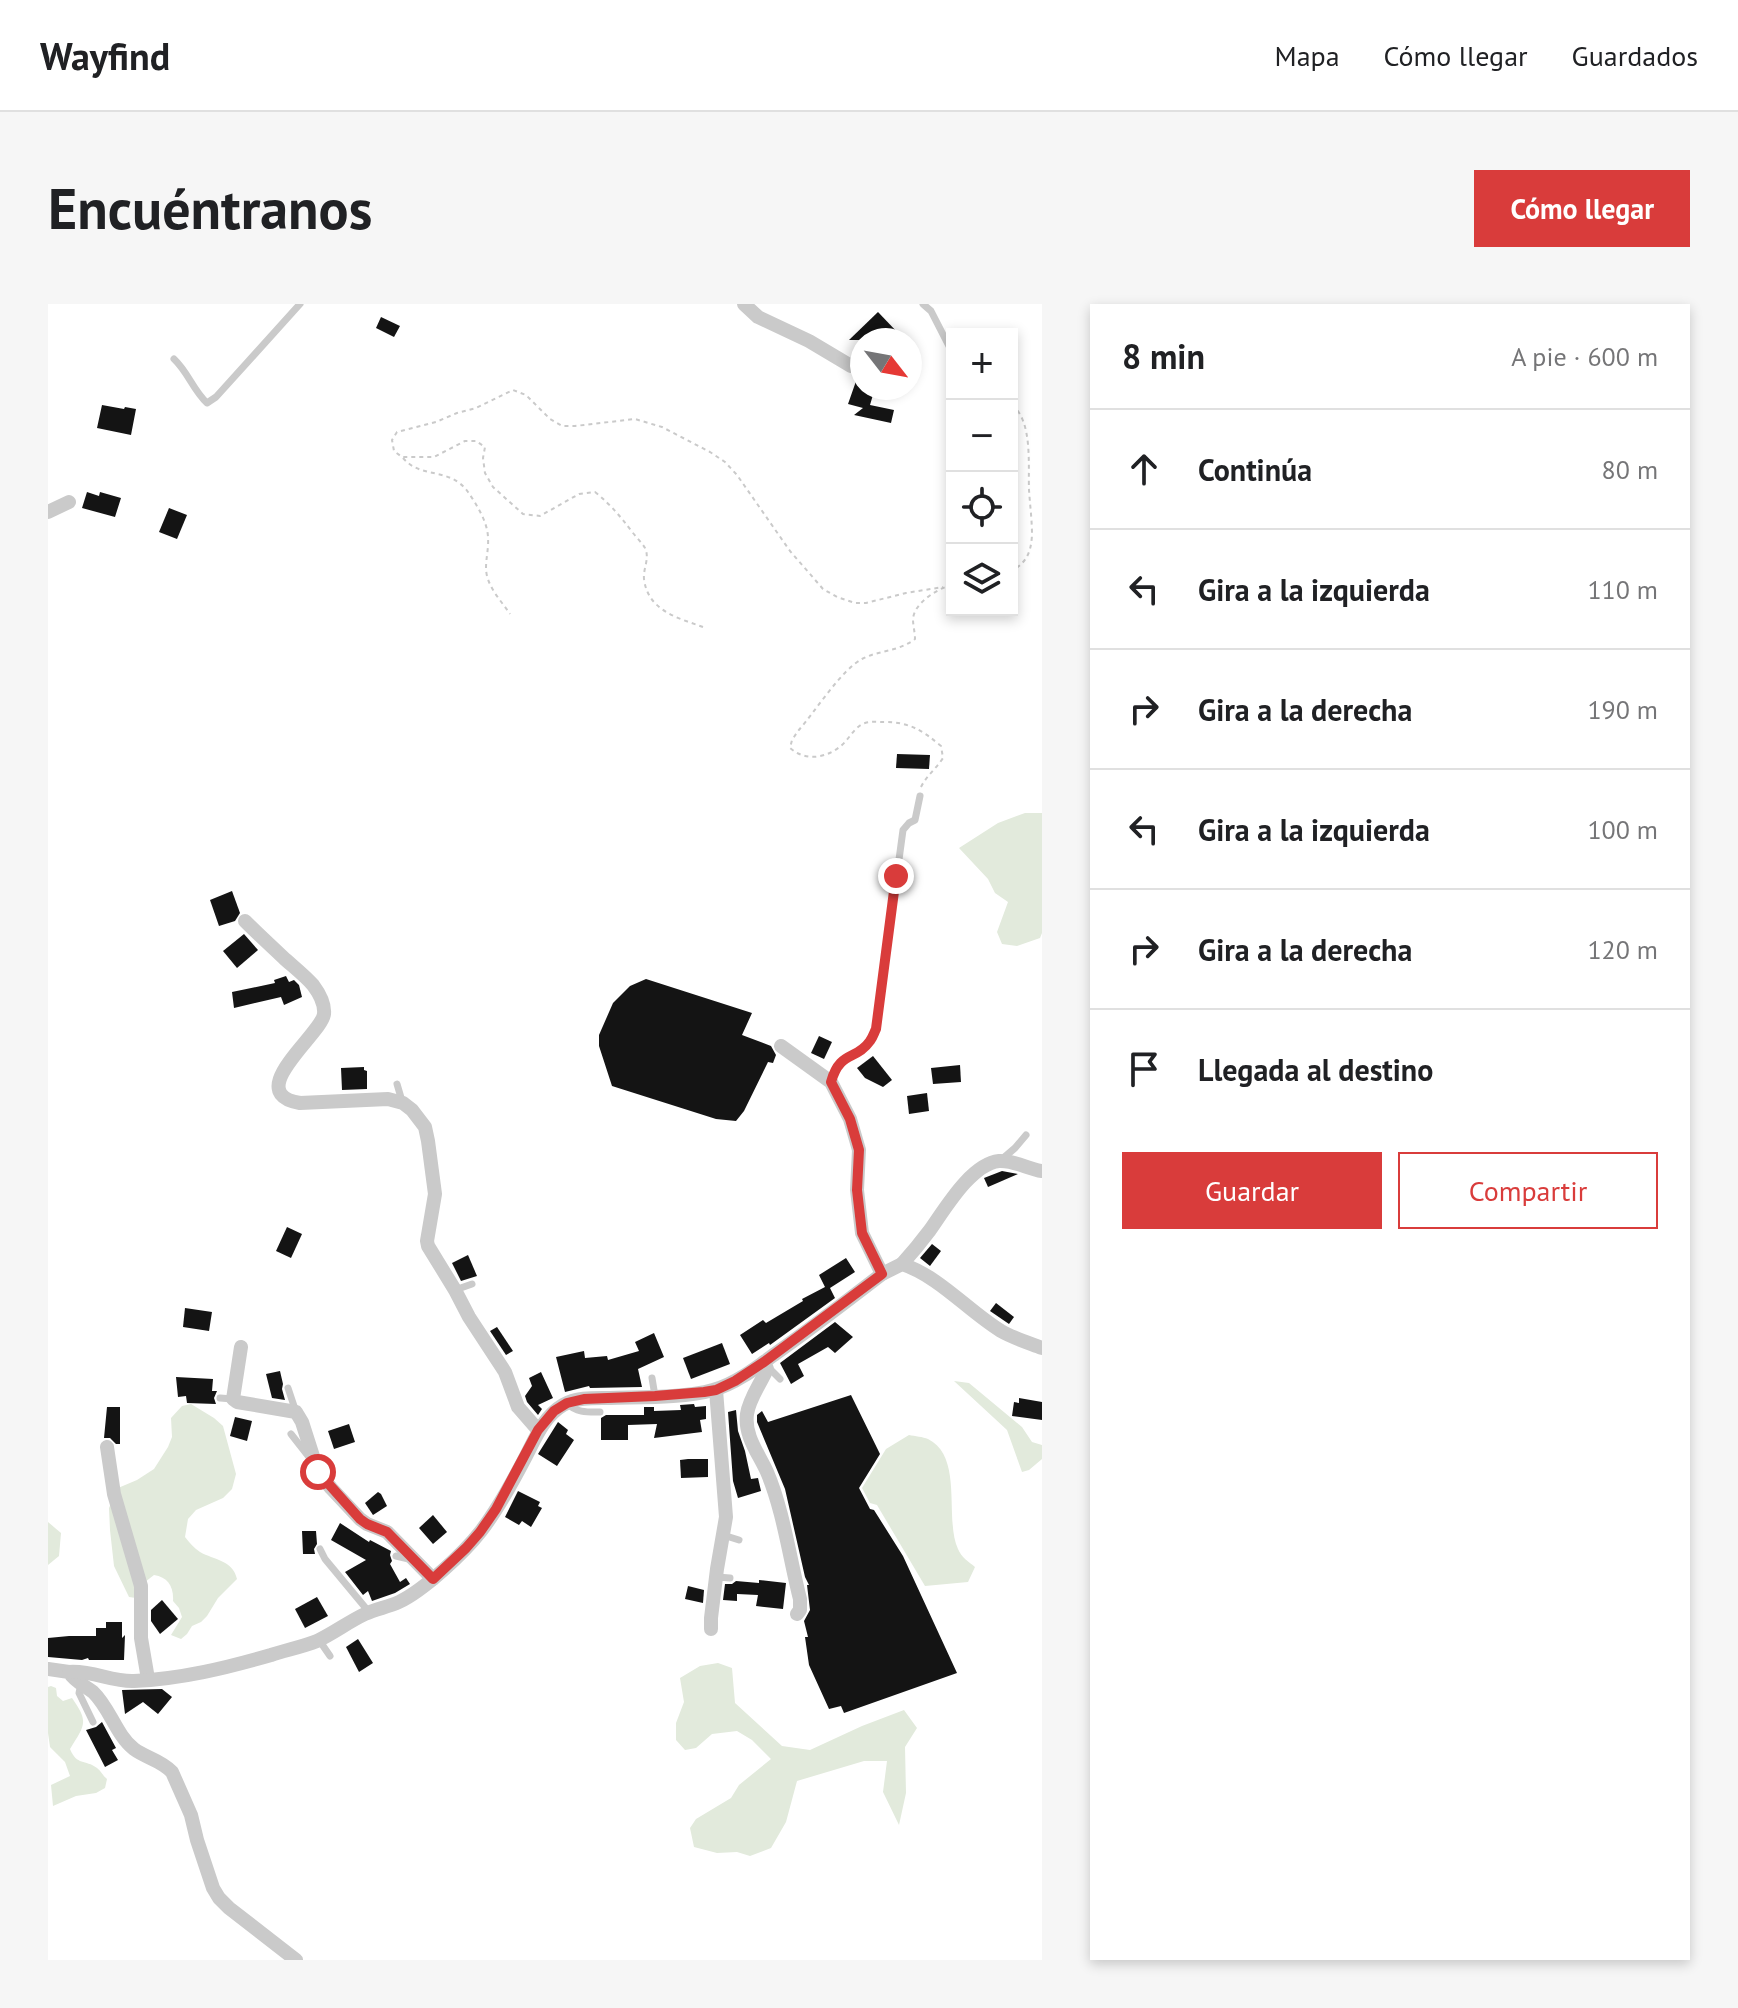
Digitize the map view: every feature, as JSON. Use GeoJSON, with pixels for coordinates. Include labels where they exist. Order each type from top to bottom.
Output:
{"type":"FeatureCollection","features":[{"type":"Feature","properties":{"kind":"street"},"geometry":{"type":"LineString","coordinates":[[744,304],[758,317],[809,341],[850,365]]}},
{"type":"Feature","properties":{"kind":"street"},"geometry":{"type":"LineString","coordinates":[[48,512],[69,502]]}},
{"type":"Feature","properties":{"kind":"street"},"geometry":{"type":"LineString","coordinates":[[245,921],[311,984],[323,1005],[324,1015],[320,1024],[284,1069],[280,1095],[287,1101],[300,1103],[388,1099],[403,1103],[412,1110],[425,1127],[435,1194],[428,1246],[505,1372],[518,1407],[538,1430]]}},
{"type":"Feature","properties":{"kind":"street"},"geometry":{"type":"LineString","coordinates":[[781,1046],[831,1082],[850,1119],[859,1150],[857,1190],[862,1233],[882,1274]]}},
{"type":"Feature","properties":{"kind":"street"},"geometry":{"type":"LineString","coordinates":[[48,1669],[83,1671],[122,1680],[187,1676],[319,1640],[369,1612],[399,1602],[433,1579],[480,1532],[496,1509],[538,1430],[554,1411],[567,1403],[584,1399],[716,1390],[766,1366],[882,1274],[902,1264],[974,1174],[999,1161],[1042,1171]]}},
{"type":"Feature","properties":{"kind":"street"},"geometry":{"type":"LineString","coordinates":[[902,1264],[915,1268],[936,1282],[1004,1333],[1042,1348]]}},
{"type":"Feature","properties":{"kind":"street"},"geometry":{"type":"LineString","coordinates":[[241,1347],[226,1399],[250,1410],[296,1412],[321,1466],[360,1519],[387,1532],[433,1579]]}},
{"type":"Feature","properties":{"kind":"street"},"geometry":{"type":"LineString","coordinates":[[766,1366],[747,1412],[747,1424],[767,1472],[781,1518],[800,1599],[797,1614]]}},
{"type":"Feature","properties":{"kind":"street"},"geometry":{"type":"LineString","coordinates":[[711,1629],[711,1618],[724,1578],[723,1535],[726,1517],[716,1390]]}},
{"type":"Feature","properties":{"kind":"street"},"geometry":{"type":"LineString","coordinates":[[107,1447],[114,1494],[141,1586],[141,1638],[148,1679]]}},
{"type":"Feature","properties":{"kind":"street"},"geometry":{"type":"LineString","coordinates":[[69,1672],[101,1701],[134,1749],[162,1763],[172,1772],[191,1815],[213,1888],[219,1898],[296,1960]]}},
{"type":"Feature","properties":{"kind":"lane"},"geometry":{"type":"LineString","coordinates":[[174,359],[184,367],[190,381],[207,403],[216,397],[300,304]]}},
{"type":"Feature","properties":{"kind":"lane"},"geometry":{"type":"LineString","coordinates":[[923,304],[931,311],[946,340]]}},
{"type":"Feature","properties":{"kind":"lane"},"geometry":{"type":"LineString","coordinates":[[831,1082],[837,1066],[870,1041],[876,1029],[903,830],[915,820],[920,796]]}},
{"type":"Feature","properties":{"kind":"lane"},"geometry":{"type":"LineString","coordinates":[[397,1084],[403,1103]]}},
{"type":"Feature","properties":{"kind":"lane"},"geometry":{"type":"LineString","coordinates":[[999,1161],[1026,1135]]}},
{"type":"Feature","properties":{"kind":"lane"},"geometry":{"type":"LineString","coordinates":[[455,1290],[472,1284]]}},
{"type":"Feature","properties":{"kind":"lane"},"geometry":{"type":"LineString","coordinates":[[766,1366],[780,1379]]}},
{"type":"Feature","properties":{"kind":"lane"},"geometry":{"type":"LineString","coordinates":[[652,1378],[655,1396]]}},
{"type":"Feature","properties":{"kind":"lane"},"geometry":{"type":"LineString","coordinates":[[288,1388],[296,1412]]}},
{"type":"Feature","properties":{"kind":"lane"},"geometry":{"type":"LineString","coordinates":[[567,1403],[571,1408],[600,1412]]}},
{"type":"Feature","properties":{"kind":"lane"},"geometry":{"type":"LineString","coordinates":[[291,1434],[305,1454],[321,1466]]}},
{"type":"Feature","properties":{"kind":"lane"},"geometry":{"type":"LineString","coordinates":[[723,1535],[739,1540]]}},
{"type":"Feature","properties":{"kind":"lane"},"geometry":{"type":"LineString","coordinates":[[320,1549],[369,1612]]}},
{"type":"Feature","properties":{"kind":"lane"},"geometry":{"type":"LineString","coordinates":[[396,1556],[415,1560]]}},
{"type":"Feature","properties":{"kind":"lane"},"geometry":{"type":"LineString","coordinates":[[319,1640],[330,1656]]}},
{"type":"Feature","properties":{"kind":"lane"},"geometry":{"type":"LineString","coordinates":[[81,1684],[79,1693],[93,1722]]}},
{"type":"Feature","properties":{"kind":"path"},"geometry":{"type":"LineString","coordinates":[[510,614],[491,587],[486,572],[488,535],[470,494],[459,481],[417,470],[408,464],[394,451],[392,440],[397,432],[476,408],[513,390],[526,395],[550,419],[562,426],[635,419],[647,421],[710,452],[725,462],[790,551],[823,589],[837,597],[866,603],[946,586]]}},
{"type":"Feature","properties":{"kind":"path"},"geometry":{"type":"LineString","coordinates":[[1018,411],[1027,438],[1032,535],[1031,551],[1018,567]]}},
{"type":"Feature","properties":{"kind":"path"},"geometry":{"type":"LineString","coordinates":[[402,457],[434,457],[465,441],[476,441],[485,447],[485,473],[493,487],[523,514],[540,516],[579,494],[595,492],[623,518],[644,546],[648,559],[643,577],[648,595],[657,607],[703,627]]}},
{"type":"Feature","properties":{"kind":"path"},"geometry":{"type":"LineString","coordinates":[[920,796],[926,777],[943,758],[941,746],[924,732],[902,723],[867,722],[843,744],[815,757],[797,754],[790,748],[798,731],[849,670],[862,659],[905,646],[915,639],[913,618],[916,609],[943,587]]}},
{"type":"Feature","properties":{"kind":"shaded area"},"geometry":{"type":"Polygon","coordinates":[[[1025,813],[1042,813],[1042,933],[1040,938],[1017,946],[1002,944],[997,932],[1008,902],[995,893],[988,879],[959,848],[998,823],[1025,813]]]}},
{"type":"Feature","properties":{"kind":"shaded area"},"geometry":{"type":"Polygon","coordinates":[[[954,1381],[969,1383],[1022,1427],[1032,1442],[1042,1445],[1042,1459],[1022,1472],[1007,1430],[954,1381]]]}},
{"type":"Feature","properties":{"kind":"shaded area"},"geometry":{"type":"Polygon","coordinates":[[[191,1404],[223,1426],[236,1474],[232,1489],[223,1498],[196,1510],[188,1519],[185,1537],[200,1552],[232,1568],[237,1579],[218,1598],[207,1616],[192,1626],[181,1639],[171,1635],[182,1617],[166,1580],[154,1575],[145,1582],[136,1598],[129,1597],[114,1566],[109,1508],[118,1488],[154,1469],[172,1437],[171,1418],[182,1406],[191,1404]]]}},
{"type":"Feature","properties":{"kind":"shaded area"},"geometry":{"type":"Polygon","coordinates":[[[909,1435],[928,1439],[939,1448],[946,1460],[950,1474],[954,1536],[961,1554],[975,1567],[968,1582],[925,1586],[877,1505],[870,1503],[862,1488],[886,1449],[909,1435]]]}},
{"type":"Feature","properties":{"kind":"shaded area"},"geometry":{"type":"Polygon","coordinates":[[[48,1522],[61,1533],[59,1556],[48,1565],[48,1522]]]}},
{"type":"Feature","properties":{"kind":"shaded area"},"geometry":{"type":"Polygon","coordinates":[[[718,1663],[732,1668],[735,1703],[782,1746],[810,1750],[904,1710],[917,1728],[905,1747],[906,1793],[899,1825],[883,1792],[887,1761],[864,1761],[797,1781],[786,1822],[771,1848],[750,1856],[694,1847],[690,1828],[696,1819],[731,1798],[739,1785],[771,1759],[752,1740],[737,1731],[712,1734],[696,1748],[685,1750],[676,1740],[676,1723],[684,1702],[680,1678],[700,1666],[718,1663]]]}},
{"type":"Feature","properties":{"kind":"shaded area"},"geometry":{"type":"Polygon","coordinates":[[[48,1687],[56,1688],[57,1696],[63,1701],[72,1698],[83,1718],[82,1729],[70,1749],[73,1754],[78,1760],[93,1765],[107,1779],[105,1788],[96,1793],[76,1796],[53,1806],[51,1785],[70,1776],[65,1762],[50,1747],[48,1687]]]}},
{"type":"Feature","properties":{"kind":"building"},"geometry":{"type":"Polygon","coordinates":[[[878,312],[893,328],[861,328],[878,312]]]}},
{"type":"Feature","properties":{"kind":"building"},"geometry":{"type":"Polygon","coordinates":[[[381,317],[400,326],[394,337],[376,328],[381,317]]]}},
{"type":"Feature","properties":{"kind":"building"},"geometry":{"type":"Polygon","coordinates":[[[850,398],[871,400],[870,405],[894,410],[891,423],[854,415],[863,408],[848,404],[850,398]]]}},
{"type":"Feature","properties":{"kind":"building"},"geometry":{"type":"Polygon","coordinates":[[[102,405],[136,409],[131,435],[97,428],[102,405]]]}},
{"type":"Feature","properties":{"kind":"building"},"geometry":{"type":"Polygon","coordinates":[[[87,492],[121,498],[115,517],[82,508],[87,492]]]}},
{"type":"Feature","properties":{"kind":"building"},"geometry":{"type":"Polygon","coordinates":[[[169,508],[187,515],[177,539],[159,532],[169,508]]]}},
{"type":"Feature","properties":{"kind":"building"},"geometry":{"type":"Polygon","coordinates":[[[897,754],[930,755],[929,769],[896,768],[897,754]]]}},
{"type":"Feature","properties":{"kind":"building"},"geometry":{"type":"Polygon","coordinates":[[[232,891],[240,913],[235,921],[219,926],[210,900],[232,891]]]}},
{"type":"Feature","properties":{"kind":"building"},"geometry":{"type":"Polygon","coordinates":[[[244,934],[258,950],[237,968],[223,951],[244,934]]]}},
{"type":"Feature","properties":{"kind":"building"},"geometry":{"type":"Polygon","coordinates":[[[286,976],[289,982],[294,980],[299,985],[302,997],[284,1005],[281,997],[234,1008],[232,992],[275,983],[274,980],[286,976]]]}},
{"type":"Feature","properties":{"kind":"building"},"geometry":{"type":"Polygon","coordinates":[[[646,979],[752,1013],[742,1035],[771,1046],[776,1055],[773,1063],[768,1062],[736,1121],[716,1119],[612,1086],[599,1046],[599,1035],[613,1003],[630,986],[646,979]]]}},
{"type":"Feature","properties":{"kind":"building"},"geometry":{"type":"Polygon","coordinates":[[[819,1036],[832,1042],[824,1059],[811,1053],[819,1036]]]}},
{"type":"Feature","properties":{"kind":"building"},"geometry":{"type":"Polygon","coordinates":[[[873,1056],[892,1080],[883,1087],[865,1078],[857,1068],[873,1056]]]}},
{"type":"Feature","properties":{"kind":"building"},"geometry":{"type":"Polygon","coordinates":[[[960,1065],[961,1082],[933,1084],[931,1068],[960,1065]]]}},
{"type":"Feature","properties":{"kind":"building"},"geometry":{"type":"Polygon","coordinates":[[[364,1067],[367,1071],[367,1089],[342,1090],[341,1068],[364,1067]]]}},
{"type":"Feature","properties":{"kind":"building"},"geometry":{"type":"Polygon","coordinates":[[[927,1093],[929,1111],[909,1114],[907,1096],[927,1093]]]}},
{"type":"Feature","properties":{"kind":"building"},"geometry":{"type":"Polygon","coordinates":[[[1002,1171],[1018,1174],[988,1187],[984,1178],[1002,1171]]]}},
{"type":"Feature","properties":{"kind":"building"},"geometry":{"type":"Polygon","coordinates":[[[287,1227],[302,1234],[291,1258],[276,1251],[287,1227]]]}},
{"type":"Feature","properties":{"kind":"building"},"geometry":{"type":"Polygon","coordinates":[[[932,1244],[941,1251],[930,1266],[920,1258],[932,1244]]]}},
{"type":"Feature","properties":{"kind":"building"},"geometry":{"type":"Polygon","coordinates":[[[468,1255],[477,1276],[461,1281],[452,1263],[468,1255]]]}},
{"type":"Feature","properties":{"kind":"building"},"geometry":{"type":"Polygon","coordinates":[[[846,1258],[855,1272],[830,1288],[835,1298],[770,1345],[752,1354],[740,1335],[825,1287],[819,1275],[846,1258]]]}},
{"type":"Feature","properties":{"kind":"building"},"geometry":{"type":"Polygon","coordinates":[[[996,1303],[1014,1317],[1009,1324],[990,1311],[996,1303]]]}},
{"type":"Feature","properties":{"kind":"building"},"geometry":{"type":"Polygon","coordinates":[[[185,1308],[212,1312],[209,1331],[183,1327],[185,1308]]]}},
{"type":"Feature","properties":{"kind":"building"},"geometry":{"type":"Polygon","coordinates":[[[835,1322],[853,1337],[835,1353],[828,1347],[798,1364],[804,1376],[791,1384],[780,1363],[835,1322]]]}},
{"type":"Feature","properties":{"kind":"building"},"geometry":{"type":"Polygon","coordinates":[[[497,1327],[513,1351],[506,1355],[490,1331],[497,1327]]]}},
{"type":"Feature","properties":{"kind":"building"},"geometry":{"type":"Polygon","coordinates":[[[654,1333],[664,1357],[638,1369],[642,1387],[589,1386],[565,1392],[556,1357],[584,1351],[585,1358],[607,1356],[608,1360],[639,1351],[635,1342],[654,1333]]]}},
{"type":"Feature","properties":{"kind":"building"},"geometry":{"type":"Polygon","coordinates":[[[722,1343],[730,1364],[691,1379],[683,1358],[722,1343]]]}},
{"type":"Feature","properties":{"kind":"building"},"geometry":{"type":"Polygon","coordinates":[[[280,1371],[285,1400],[272,1398],[266,1374],[280,1371]]]}},
{"type":"Feature","properties":{"kind":"building"},"geometry":{"type":"Polygon","coordinates":[[[541,1372],[553,1398],[538,1405],[542,1409],[538,1415],[525,1396],[532,1386],[529,1378],[541,1372]]]}},
{"type":"Feature","properties":{"kind":"building"},"geometry":{"type":"Polygon","coordinates":[[[176,1377],[213,1379],[212,1391],[217,1391],[214,1398],[216,1404],[187,1403],[186,1396],[178,1397],[176,1377]]]}},
{"type":"Feature","properties":{"kind":"building"},"geometry":{"type":"Polygon","coordinates":[[[851,1395],[880,1454],[859,1488],[903,1556],[957,1673],[844,1713],[841,1706],[829,1709],[809,1665],[804,1621],[810,1610],[809,1585],[785,1489],[757,1422],[757,1415],[762,1411],[768,1422],[851,1395]]]}},
{"type":"Feature","properties":{"kind":"building"},"geometry":{"type":"Polygon","coordinates":[[[1019,1398],[1042,1402],[1042,1420],[1012,1416],[1014,1402],[1019,1403],[1019,1398]]]}},
{"type":"Feature","properties":{"kind":"building"},"geometry":{"type":"Polygon","coordinates":[[[694,1404],[695,1407],[706,1406],[706,1419],[700,1420],[702,1432],[654,1438],[657,1424],[628,1425],[628,1440],[601,1440],[601,1418],[606,1415],[644,1415],[644,1407],[654,1407],[654,1411],[681,1410],[680,1405],[694,1404]]]}},
{"type":"Feature","properties":{"kind":"building"},"geometry":{"type":"Polygon","coordinates":[[[107,1407],[120,1407],[120,1444],[104,1438],[107,1407]]]}},
{"type":"Feature","properties":{"kind":"building"},"geometry":{"type":"Polygon","coordinates":[[[736,1410],[738,1431],[751,1479],[758,1478],[761,1491],[738,1498],[733,1481],[728,1412],[736,1410]]]}},
{"type":"Feature","properties":{"kind":"building"},"geometry":{"type":"Polygon","coordinates":[[[235,1417],[252,1421],[247,1441],[230,1436],[235,1417]]]}},
{"type":"Feature","properties":{"kind":"building"},"geometry":{"type":"Polygon","coordinates":[[[558,1422],[574,1440],[557,1466],[538,1454],[558,1422]]]}},
{"type":"Feature","properties":{"kind":"building"},"geometry":{"type":"Polygon","coordinates":[[[349,1424],[355,1442],[334,1449],[328,1431],[349,1424]]]}},
{"type":"Feature","properties":{"kind":"building"},"geometry":{"type":"Polygon","coordinates":[[[708,1459],[708,1477],[681,1478],[680,1460],[708,1459]]]}},
{"type":"Feature","properties":{"kind":"building"},"geometry":{"type":"Polygon","coordinates":[[[518,1491],[540,1502],[538,1506],[542,1508],[531,1527],[522,1521],[519,1525],[505,1517],[518,1491]]]}},
{"type":"Feature","properties":{"kind":"building"},"geometry":{"type":"Polygon","coordinates":[[[378,1492],[387,1506],[373,1515],[365,1503],[378,1492]]]}},
{"type":"Feature","properties":{"kind":"building"},"geometry":{"type":"Polygon","coordinates":[[[433,1515],[447,1532],[433,1544],[419,1528],[433,1515]]]}},
{"type":"Feature","properties":{"kind":"building"},"geometry":{"type":"Polygon","coordinates":[[[340,1523],[369,1542],[391,1551],[390,1564],[400,1582],[406,1578],[410,1584],[372,1601],[368,1591],[363,1595],[345,1572],[366,1560],[331,1540],[340,1523]]]}},
{"type":"Feature","properties":{"kind":"building"},"geometry":{"type":"Polygon","coordinates":[[[302,1531],[316,1531],[315,1554],[303,1554],[302,1531]]]}},
{"type":"Feature","properties":{"kind":"building"},"geometry":{"type":"Polygon","coordinates":[[[759,1580],[786,1583],[783,1609],[756,1606],[758,1595],[737,1594],[737,1601],[723,1600],[725,1584],[736,1581],[759,1583],[759,1580]]]}},
{"type":"Feature","properties":{"kind":"building"},"geometry":{"type":"Polygon","coordinates":[[[688,1586],[704,1590],[703,1603],[685,1599],[688,1586]]]}},
{"type":"Feature","properties":{"kind":"building"},"geometry":{"type":"Polygon","coordinates":[[[317,1597],[328,1616],[305,1628],[295,1609],[317,1597]]]}},
{"type":"Feature","properties":{"kind":"building"},"geometry":{"type":"Polygon","coordinates":[[[162,1600],[178,1619],[160,1634],[151,1621],[151,1610],[162,1600]]]}},
{"type":"Feature","properties":{"kind":"building"},"geometry":{"type":"Polygon","coordinates":[[[106,1622],[122,1622],[124,1660],[48,1657],[48,1638],[96,1636],[96,1628],[106,1628],[106,1622]]]}},
{"type":"Feature","properties":{"kind":"building"},"geometry":{"type":"Polygon","coordinates":[[[358,1639],[373,1663],[359,1672],[346,1647],[358,1639]]]}},
{"type":"Feature","properties":{"kind":"building"},"geometry":{"type":"Polygon","coordinates":[[[162,1689],[172,1697],[158,1714],[143,1702],[125,1714],[122,1690],[162,1689]]]}},
{"type":"Feature","properties":{"kind":"building"},"geometry":{"type":"Polygon","coordinates":[[[102,1722],[116,1748],[112,1750],[118,1760],[105,1767],[86,1730],[102,1722]]]}},
{"type":"Feature","properties":{"kind":"route"},"geometry":{"type":"LineString","coordinates":[[318,1472],[360,1519],[387,1532],[433,1579],[480,1532],[496,1509],[538,1430],[554,1411],[567,1403],[584,1399],[716,1390],[735,1381],[807,1332],[882,1274],[862,1233],[857,1190],[859,1150],[850,1119],[831,1082],[837,1066],[870,1041],[876,1029],[896,876]]}}]}
